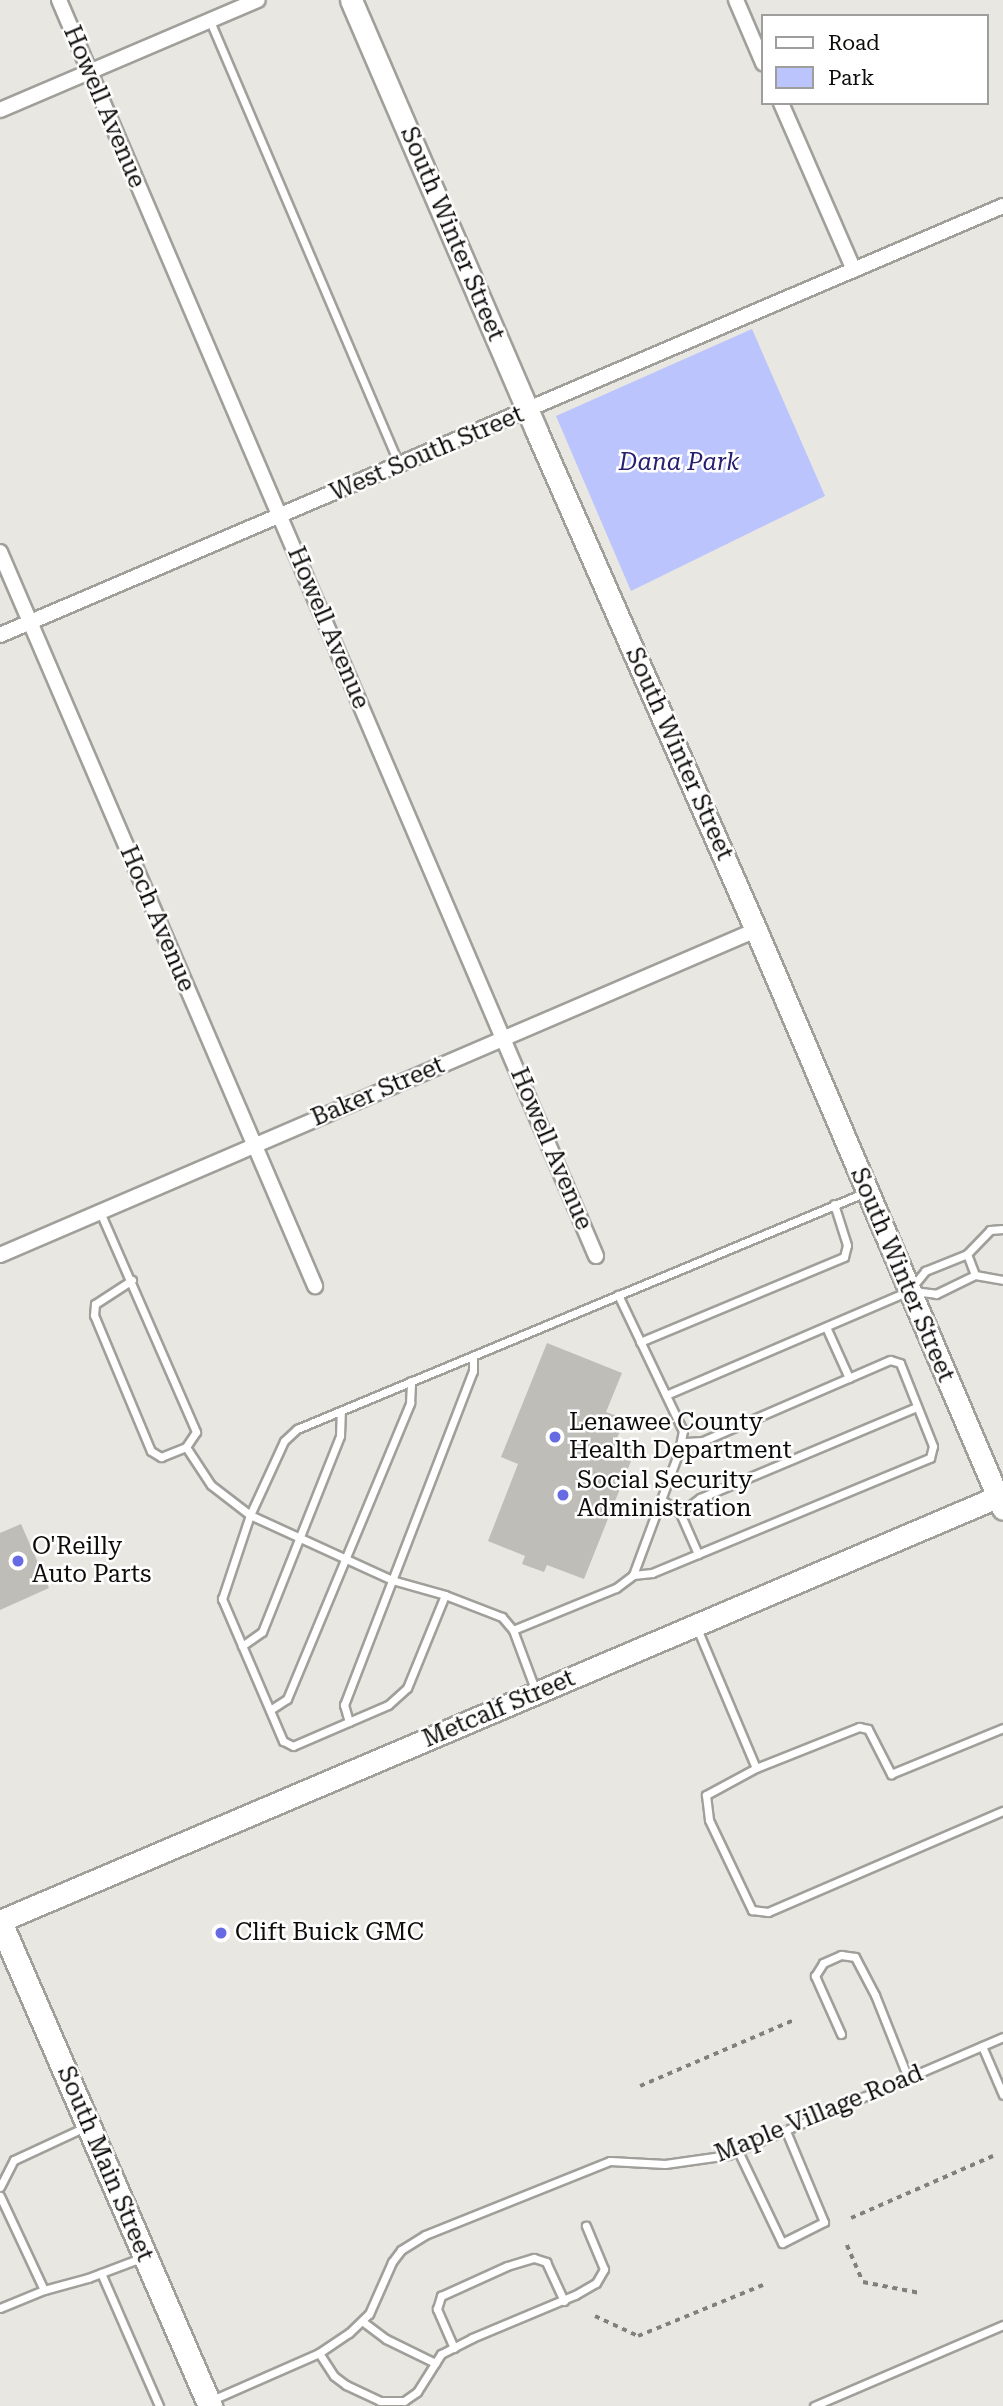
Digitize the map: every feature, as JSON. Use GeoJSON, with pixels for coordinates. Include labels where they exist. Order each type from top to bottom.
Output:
{"type":"FeatureCollection","features":[{"type":"Feature","properties":{"kind":"main road","name":"South Main Street"},"geometry":{"type":"LineString","coordinates":[[0,1922],[209,2404]]}},
{"type":"Feature","properties":{"kind":"street","name":"Howell Avenue"},"geometry":{"type":"LineString","coordinates":[[58,0],[505,1038],[596,1256]]}},
{"type":"Feature","properties":{"kind":"street"},"geometry":{"type":"LineString","coordinates":[[0,110],[258,0]]}},
{"type":"Feature","properties":{"kind":"street","name":"South Winter Street"},"geometry":{"type":"LineString","coordinates":[[351,0],[1001,1500]]}},
{"type":"Feature","properties":{"kind":"street"},"geometry":{"type":"LineString","coordinates":[[736,0],[762,61]]}},
{"type":"Feature","properties":{"kind":"street"},"geometry":{"type":"LineString","coordinates":[[782,105],[854,270]]}},
{"type":"Feature","properties":{"kind":"street","name":"West South Street"},"geometry":{"type":"LineString","coordinates":[[0,635],[1003,206]]}},
{"type":"Feature","properties":{"kind":"street","name":"Hoch Avenue"},"geometry":{"type":"LineString","coordinates":[[0,552],[315,1286]]}},
{"type":"Feature","properties":{"kind":"street","name":"Baker Street"},"geometry":{"type":"LineString","coordinates":[[1,1253],[756,930]]}},
{"type":"Feature","properties":{"kind":"street","name":"Metcalf Street"},"geometry":{"type":"LineString","coordinates":[[0,1922],[696,1625],[1001,1500]]}},
{"type":"Feature","properties":{"kind":"lane"},"geometry":{"type":"LineString","coordinates":[[209,20],[400,466]]}},
{"type":"Feature","properties":{"kind":"lane"},"geometry":{"type":"LineString","coordinates":[[445,1595],[407,1688],[388,1705],[293,1746],[283,1741],[222,1599],[250,1515],[284,1441],[298,1429],[867,1192]]}},
{"type":"Feature","properties":{"kind":"lane"},"geometry":{"type":"LineString","coordinates":[[640,1342],[844,1257],[847,1245],[834,1204]]}},
{"type":"Feature","properties":{"kind":"lane"},"geometry":{"type":"LineString","coordinates":[[100,1211],[132,1280],[195,1432],[186,1447],[161,1457],[150,1451],[94,1315],[95,1304],[132,1280]]}},
{"type":"Feature","properties":{"kind":"lane"},"geometry":{"type":"LineString","coordinates":[[666,1395],[909,1291],[926,1270],[967,1254],[990,1230],[1003,1228]]}},
{"type":"Feature","properties":{"kind":"lane"},"geometry":{"type":"LineString","coordinates":[[967,1254],[975,1275]]}},
{"type":"Feature","properties":{"kind":"lane"},"geometry":{"type":"LineString","coordinates":[[909,1291],[936,1294],[975,1275],[1003,1280]]}},
{"type":"Feature","properties":{"kind":"lane"},"geometry":{"type":"LineString","coordinates":[[618,1294],[683,1431],[634,1575]]}},
{"type":"Feature","properties":{"kind":"lane"},"geometry":{"type":"LineString","coordinates":[[826,1327],[849,1378]]}},
{"type":"Feature","properties":{"kind":"lane"},"geometry":{"type":"LineString","coordinates":[[349,1722],[344,1705],[473,1371],[473,1356]]}},
{"type":"Feature","properties":{"kind":"lane"},"geometry":{"type":"LineString","coordinates":[[513,1630],[616,1588],[634,1575],[652,1573],[930,1458],[933,1446],[900,1363],[890,1360],[703,1441],[681,1442]]}},
{"type":"Feature","properties":{"kind":"lane"},"geometry":{"type":"LineString","coordinates":[[270,1710],[287,1699],[410,1403],[411,1381]]}},
{"type":"Feature","properties":{"kind":"lane"},"geometry":{"type":"LineString","coordinates":[[680,1513],[700,1498],[917,1407]]}},
{"type":"Feature","properties":{"kind":"lane"},"geometry":{"type":"LineString","coordinates":[[242,1646],[262,1632],[340,1436],[341,1411]]}},
{"type":"Feature","properties":{"kind":"lane"},"geometry":{"type":"LineString","coordinates":[[186,1447],[211,1485],[250,1515],[392,1580],[445,1595],[502,1617],[513,1630],[537,1693]]}},
{"type":"Feature","properties":{"kind":"lane"},"geometry":{"type":"LineString","coordinates":[[661,1499],[680,1513],[698,1554]]}},
{"type":"Feature","properties":{"kind":"lane"},"geometry":{"type":"LineString","coordinates":[[696,1625],[756,1768]]}},
{"type":"Feature","properties":{"kind":"lane"},"geometry":{"type":"LineString","coordinates":[[1003,1728],[891,1774],[868,1728],[859,1727],[756,1768],[706,1796],[709,1820],[752,1910],[768,1912],[1003,1811]]}},
{"type":"Feature","properties":{"kind":"lane"},"geometry":{"type":"LineString","coordinates":[[841,2034],[816,1976],[824,1963],[841,1955],[855,1957],[875,1995],[908,2078]]}},
{"type":"Feature","properties":{"kind":"lane","name":"Maple Village Road"},"geometry":{"type":"LineString","coordinates":[[209,2404],[318,2353],[362,2321],[369,2314],[391,2262],[401,2250],[425,2235],[610,2161],[687,2163],[738,2151],[1003,2037]]}},
{"type":"Feature","properties":{"kind":"lane"},"geometry":{"type":"LineString","coordinates":[[982,2046],[1003,2095]]}},
{"type":"Feature","properties":{"kind":"lane"},"geometry":{"type":"LineString","coordinates":[[0,2187],[14,2160],[89,2125]]}},
{"type":"Feature","properties":{"kind":"lane"},"geometry":{"type":"LineString","coordinates":[[738,2151],[782,2243],[824,2222],[786,2131]]}},
{"type":"Feature","properties":{"kind":"lane"},"geometry":{"type":"LineString","coordinates":[[0,2196],[44,2290]]}},
{"type":"Feature","properties":{"kind":"lane"},"geometry":{"type":"LineString","coordinates":[[318,2353],[334,2376],[346,2385],[390,2402],[404,2401],[417,2392],[441,2354],[564,2301],[596,2283],[604,2269],[586,2226]]}},
{"type":"Feature","properties":{"kind":"lane"},"geometry":{"type":"LineString","coordinates":[[0,2308],[145,2256]]}},
{"type":"Feature","properties":{"kind":"lane"},"geometry":{"type":"LineString","coordinates":[[454,2347],[436,2309],[441,2296],[508,2266],[534,2258],[546,2262],[564,2301]]}},
{"type":"Feature","properties":{"kind":"lane"},"geometry":{"type":"LineString","coordinates":[[101,2273],[159,2406]]}},
{"type":"Feature","properties":{"kind":"lane"},"geometry":{"type":"LineString","coordinates":[[362,2321],[412,2354],[435,2362]]}},
{"type":"Feature","properties":{"kind":"lane"},"geometry":{"type":"LineString","coordinates":[[814,2406],[1003,2325]]}},
{"type":"Feature","properties":{"kind":"path"},"geometry":{"type":"LineString","coordinates":[[640,2086],[796,2019]]}},
{"type":"Feature","properties":{"kind":"path"},"geometry":{"type":"LineString","coordinates":[[851,2217],[993,2156]]}},
{"type":"Feature","properties":{"kind":"path"},"geometry":{"type":"LineString","coordinates":[[847,2245],[863,2282],[920,2293]]}},
{"type":"Feature","properties":{"kind":"path"},"geometry":{"type":"LineString","coordinates":[[595,2316],[638,2336],[762,2285]]}},
{"type":"Feature","properties":{"kind":"green space","name":"Dana Park"},"geometry":{"type":"Polygon","coordinates":[[[752,329],[825,496],[631,591],[556,416],[752,329]]]}},
{"type":"Feature","properties":{"kind":"building"},"geometry":{"type":"Polygon","coordinates":[[[547,1343],[622,1373],[606,1412],[625,1419],[617,1438],[637,1446],[584,1579],[547,1565],[544,1572],[522,1564],[525,1556],[488,1541],[518,1464],[501,1457],[547,1343]]]}},
{"type":"Feature","properties":{"kind":"building","name":"O'Reilly Auto Parts"},"geometry":{"type":"Polygon","coordinates":[[[21,1524],[49,1588],[0,1610],[0,1533],[21,1524]]]}},
{"type":"Feature","properties":{"kind":"place","name":"Lenawee County Health Department"},"geometry":{"type":"Point","coordinates":[555,1437]}},
{"type":"Feature","properties":{"kind":"place","name":"Social Security Administration"},"geometry":{"type":"Point","coordinates":[563,1495]}},
{"type":"Feature","properties":{"kind":"place","name":"O'Reilly Auto Parts"},"geometry":{"type":"Point","coordinates":[18,1561]}},
{"type":"Feature","properties":{"kind":"place","name":"Clift Buick GMC"},"geometry":{"type":"Point","coordinates":[221,1933]}}]}
